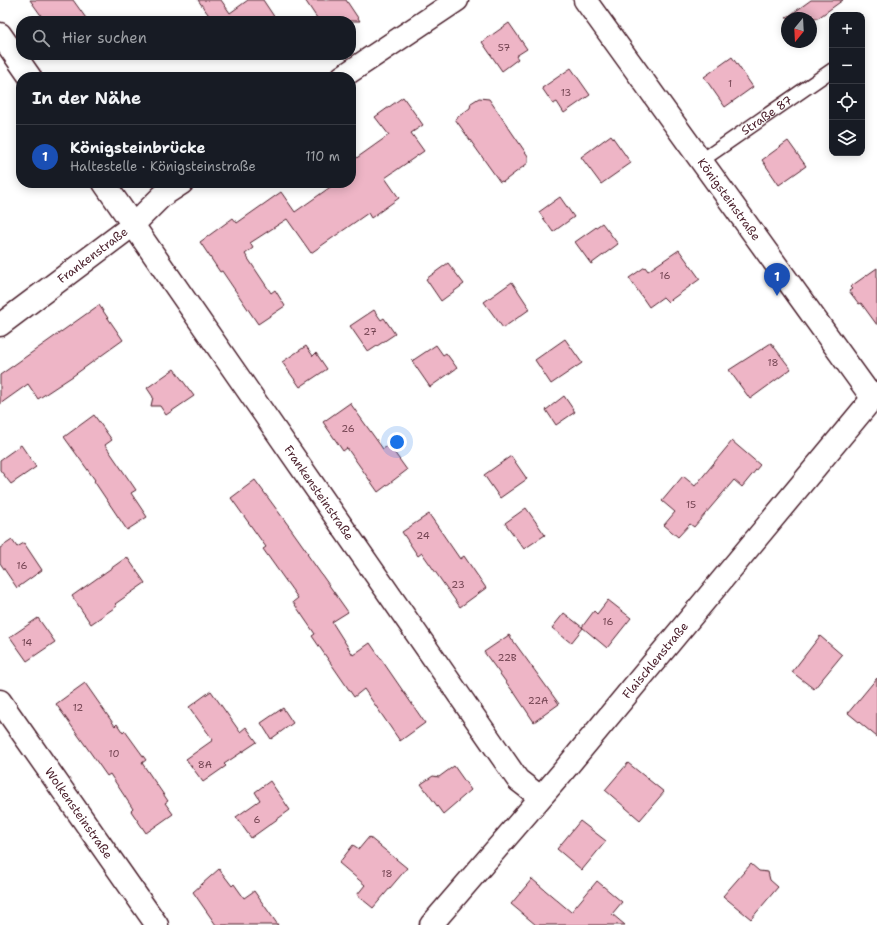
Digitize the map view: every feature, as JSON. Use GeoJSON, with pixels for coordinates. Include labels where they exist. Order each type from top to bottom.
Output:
{"type":"FeatureCollection","features":[{"type":"Feature","properties":{"kind":"street"},"geometry":{"type":"LineString","coordinates":[[349,72],[457,0]]}},
{"type":"Feature","properties":{"kind":"street","name":"Königsteinstraße"},"geometry":{"type":"LineString","coordinates":[[585,0],[701,161],[875,396]]}},
{"type":"Feature","properties":{"kind":"street"},"geometry":{"type":"LineString","coordinates":[[0,34],[16,57]]}},
{"type":"Feature","properties":{"kind":"street"},"geometry":{"type":"LineString","coordinates":[[18,60],[27,72]]}},
{"type":"Feature","properties":{"kind":"street","name":"Frankensteinstraße"},"geometry":{"type":"LineString","coordinates":[[107,188],[518,780],[540,797]]}},
{"type":"Feature","properties":{"kind":"street","name":"Frankenstraße"},"geometry":{"type":"LineString","coordinates":[[0,325],[133,225],[162,196],[174,188]]}},
{"type":"Feature","properties":{"kind":"street","name":"Flaischlenstraße"},"geometry":{"type":"LineString","coordinates":[[431,925],[561,774],[875,396]]}},
{"type":"Feature","properties":{"kind":"street","name":"Wolkensteinstraße"},"geometry":{"type":"LineString","coordinates":[[0,701],[157,925]]}},
{"type":"Feature","properties":{"kind":"lane","name":"Straße 87"},"geometry":{"type":"LineString","coordinates":[[701,161],[829,72]]}},
{"type":"Feature","properties":{"kind":"building"},"geometry":{"type":"Polygon","coordinates":[[[30,0],[73,0],[84,16],[41,16],[30,0]]]}},
{"type":"Feature","properties":{"kind":"building"},"geometry":{"type":"Polygon","coordinates":[[[198,0],[221,0],[230,13],[248,0],[263,0],[274,16],[209,16],[198,0]]]}},
{"type":"Feature","properties":{"kind":"building"},"geometry":{"type":"Polygon","coordinates":[[[305,0],[346,0],[360,21],[356,21],[356,16],[316,16],[305,0]]]}},
{"type":"Feature","properties":{"kind":"building"},"geometry":{"type":"Polygon","coordinates":[[[811,0],[843,0],[818,18],[817,12],[794,12],[811,0]]]}},
{"type":"Feature","properties":{"kind":"building"},"geometry":{"type":"Polygon","coordinates":[[[509,23],[527,49],[516,56],[518,59],[502,71],[482,42],[509,23]]]}},
{"type":"Feature","properties":{"kind":"building"},"geometry":{"type":"Polygon","coordinates":[[[732,57],[753,87],[725,107],[704,77],[732,57]]]}},
{"type":"Feature","properties":{"kind":"building"},"geometry":{"type":"Polygon","coordinates":[[[571,68],[590,95],[564,113],[557,102],[553,104],[542,88],[571,68]]]}},
{"type":"Feature","properties":{"kind":"building"},"geometry":{"type":"Polygon","coordinates":[[[403,97],[423,125],[411,133],[424,151],[385,178],[399,198],[371,218],[368,213],[311,253],[287,219],[250,243],[253,248],[245,254],[271,293],[275,290],[285,306],[258,324],[222,271],[220,272],[200,242],[233,218],[237,223],[281,192],[295,212],[329,188],[356,188],[356,158],[389,135],[375,117],[403,97]]]}},
{"type":"Feature","properties":{"kind":"building"},"geometry":{"type":"Polygon","coordinates":[[[479,98],[489,99],[528,156],[528,163],[503,182],[500,182],[455,119],[470,108],[471,103],[479,98]]]}},
{"type":"Feature","properties":{"kind":"building"},"geometry":{"type":"Polygon","coordinates":[[[611,135],[631,163],[601,184],[581,157],[611,135]]]}},
{"type":"Feature","properties":{"kind":"building"},"geometry":{"type":"Polygon","coordinates":[[[788,141],[806,166],[779,185],[762,160],[788,141]]]}},
{"type":"Feature","properties":{"kind":"building"},"geometry":{"type":"Polygon","coordinates":[[[560,197],[574,217],[553,232],[539,212],[560,197]]]}},
{"type":"Feature","properties":{"kind":"building"},"geometry":{"type":"Polygon","coordinates":[[[602,223],[618,244],[591,264],[575,242],[602,223]]]}},
{"type":"Feature","properties":{"kind":"building"},"geometry":{"type":"Polygon","coordinates":[[[679,250],[700,279],[668,302],[663,297],[649,307],[629,278],[645,267],[648,271],[679,250]]]}},
{"type":"Feature","properties":{"kind":"building"},"geometry":{"type":"Polygon","coordinates":[[[448,263],[464,284],[441,301],[426,279],[448,263]]]}},
{"type":"Feature","properties":{"kind":"building"},"geometry":{"type":"Polygon","coordinates":[[[877,268],[877,325],[861,303],[859,304],[849,291],[852,289],[850,287],[877,268]]]}},
{"type":"Feature","properties":{"kind":"building"},"geometry":{"type":"Polygon","coordinates":[[[512,282],[530,309],[503,328],[484,302],[512,282]]]}},
{"type":"Feature","properties":{"kind":"building"},"geometry":{"type":"Polygon","coordinates":[[[99,305],[123,340],[38,399],[28,384],[0,404],[0,375],[99,305]]]}},
{"type":"Feature","properties":{"kind":"building"},"geometry":{"type":"Polygon","coordinates":[[[374,310],[381,320],[384,318],[395,334],[368,352],[350,326],[374,310]]]}},
{"type":"Feature","properties":{"kind":"building"},"geometry":{"type":"Polygon","coordinates":[[[565,339],[582,363],[551,384],[535,360],[565,339]]]}},
{"type":"Feature","properties":{"kind":"building"},"geometry":{"type":"Polygon","coordinates":[[[771,343],[791,369],[750,399],[729,370],[771,343]]]}},
{"type":"Feature","properties":{"kind":"building"},"geometry":{"type":"Polygon","coordinates":[[[436,345],[443,355],[446,353],[457,368],[430,387],[412,361],[436,345]]]}},
{"type":"Feature","properties":{"kind":"building"},"geometry":{"type":"Polygon","coordinates":[[[306,346],[313,356],[316,353],[327,369],[300,387],[282,362],[306,346]]]}},
{"type":"Feature","properties":{"kind":"building"},"geometry":{"type":"Polygon","coordinates":[[[174,369],[194,396],[166,415],[160,406],[151,406],[153,397],[147,388],[174,369]]]}},
{"type":"Feature","properties":{"kind":"building"},"geometry":{"type":"Polygon","coordinates":[[[564,396],[575,412],[556,425],[546,410],[564,396]]]}},
{"type":"Feature","properties":{"kind":"building"},"geometry":{"type":"Polygon","coordinates":[[[350,403],[383,449],[389,445],[407,470],[378,492],[347,448],[343,451],[323,422],[350,403]]]}},
{"type":"Feature","properties":{"kind":"building"},"geometry":{"type":"Polygon","coordinates":[[[94,415],[112,440],[105,445],[136,490],[131,493],[147,517],[127,530],[94,481],[95,480],[64,437],[94,415]]]}},
{"type":"Feature","properties":{"kind":"building"},"geometry":{"type":"Polygon","coordinates":[[[732,441],[760,465],[742,487],[734,480],[694,527],[690,524],[678,537],[664,525],[675,512],[662,501],[683,476],[695,486],[732,441]]]}},
{"type":"Feature","properties":{"kind":"building"},"geometry":{"type":"Polygon","coordinates":[[[21,445],[36,467],[11,484],[0,470],[0,460],[21,445]]]}},
{"type":"Feature","properties":{"kind":"building"},"geometry":{"type":"Polygon","coordinates":[[[511,456],[527,479],[500,498],[484,475],[511,456]]]}},
{"type":"Feature","properties":{"kind":"building"},"geometry":{"type":"Polygon","coordinates":[[[255,480],[308,553],[307,554],[348,612],[332,622],[353,655],[370,643],[425,723],[400,741],[364,689],[354,697],[312,636],[315,634],[293,602],[298,598],[263,549],[266,547],[231,498],[255,480]]]}},
{"type":"Feature","properties":{"kind":"building"},"geometry":{"type":"Polygon","coordinates":[[[526,508],[545,535],[524,549],[505,523],[526,508]]]}},
{"type":"Feature","properties":{"kind":"building"},"geometry":{"type":"Polygon","coordinates":[[[429,514],[460,559],[464,556],[486,588],[460,607],[422,553],[418,556],[402,532],[429,514]]]}},
{"type":"Feature","properties":{"kind":"building"},"geometry":{"type":"Polygon","coordinates":[[[12,540],[17,547],[24,543],[42,570],[17,588],[0,563],[0,548],[12,540]]]}},
{"type":"Feature","properties":{"kind":"building"},"geometry":{"type":"Polygon","coordinates":[[[127,557],[145,583],[115,604],[117,606],[91,624],[72,596],[127,557]]]}},
{"type":"Feature","properties":{"kind":"building"},"geometry":{"type":"Polygon","coordinates":[[[608,600],[631,618],[607,648],[582,627],[594,611],[597,614],[608,600]]]}},
{"type":"Feature","properties":{"kind":"building"},"geometry":{"type":"Polygon","coordinates":[[[564,613],[583,628],[571,643],[552,628],[564,613]]]}},
{"type":"Feature","properties":{"kind":"building"},"geometry":{"type":"Polygon","coordinates":[[[38,618],[55,642],[27,661],[10,637],[38,618]]]}},
{"type":"Feature","properties":{"kind":"building"},"geometry":{"type":"Polygon","coordinates":[[[509,635],[559,704],[534,722],[484,652],[509,635]]]}},
{"type":"Feature","properties":{"kind":"building"},"geometry":{"type":"Polygon","coordinates":[[[820,636],[842,655],[814,689],[792,672],[820,636]]]}},
{"type":"Feature","properties":{"kind":"building"},"geometry":{"type":"Polygon","coordinates":[[[877,678],[877,737],[848,713],[877,678]]]}},
{"type":"Feature","properties":{"kind":"building"},"geometry":{"type":"Polygon","coordinates":[[[85,683],[115,726],[117,724],[123,733],[125,731],[146,760],[142,763],[168,801],[165,803],[173,814],[146,833],[131,811],[133,809],[110,774],[107,776],[56,704],[85,683]]]}},
{"type":"Feature","properties":{"kind":"building"},"geometry":{"type":"Polygon","coordinates":[[[211,691],[240,732],[246,727],[257,742],[224,764],[226,766],[203,782],[186,759],[213,740],[189,707],[211,691]]]}},
{"type":"Feature","properties":{"kind":"building"},"geometry":{"type":"Polygon","coordinates":[[[283,708],[293,723],[271,739],[261,723],[283,708]]]}},
{"type":"Feature","properties":{"kind":"building"},"geometry":{"type":"Polygon","coordinates":[[[628,763],[664,792],[640,820],[605,790],[628,763]]]}},
{"type":"Feature","properties":{"kind":"building"},"geometry":{"type":"Polygon","coordinates":[[[454,766],[471,790],[443,814],[421,784],[433,776],[439,777],[454,766]]]}},
{"type":"Feature","properties":{"kind":"building"},"geometry":{"type":"Polygon","coordinates":[[[270,781],[290,810],[251,838],[236,817],[260,800],[255,792],[270,781]]]}},
{"type":"Feature","properties":{"kind":"building"},"geometry":{"type":"Polygon","coordinates":[[[580,821],[606,841],[582,870],[557,849],[580,821]]]}},
{"type":"Feature","properties":{"kind":"building"},"geometry":{"type":"Polygon","coordinates":[[[369,837],[407,868],[373,908],[357,895],[365,885],[339,863],[353,845],[359,849],[369,837]]]}},
{"type":"Feature","properties":{"kind":"building"},"geometry":{"type":"Polygon","coordinates":[[[751,864],[759,871],[768,872],[770,880],[778,887],[751,919],[723,896],[751,864]]]}},
{"type":"Feature","properties":{"kind":"building"},"geometry":{"type":"Polygon","coordinates":[[[219,869],[232,886],[234,884],[244,898],[254,891],[278,925],[216,925],[193,892],[219,869]]]}},
{"type":"Feature","properties":{"kind":"building"},"geometry":{"type":"Polygon","coordinates":[[[532,879],[571,912],[597,881],[622,902],[612,914],[625,925],[536,925],[511,904],[532,879]]]}},
{"type":"Feature","properties":{"kind":"place","name":"Königsteinbrücke"},"geometry":{"type":"Point","coordinates":[777,296]}}]}
